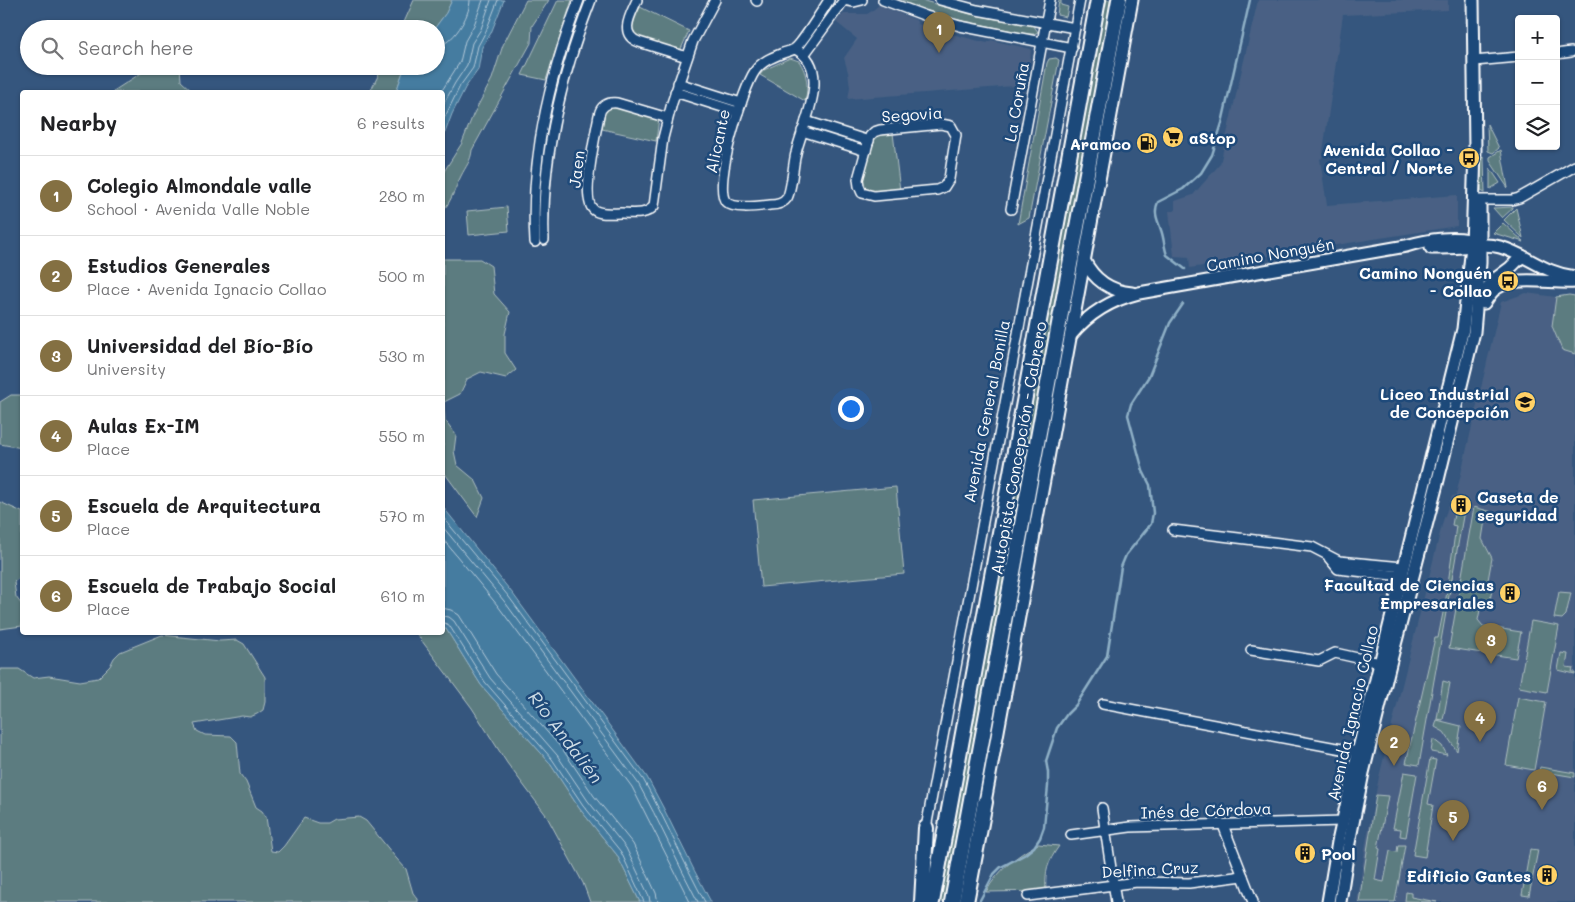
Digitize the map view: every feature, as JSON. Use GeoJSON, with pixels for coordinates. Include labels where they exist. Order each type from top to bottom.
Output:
{"type":"FeatureCollection","features":[{"type":"Feature","properties":{"kind":"highway","name":"Autopista Concepción - Cabrero"},"geometry":{"type":"LineString","coordinates":[[932,902],[1098,0]]}},
{"type":"Feature","properties":{"kind":"highway","name":"Autopista Concepción - Cabrero"},"geometry":{"type":"LineString","coordinates":[[952,902],[1119,0]]}},
{"type":"Feature","properties":{"kind":"highway"},"geometry":{"type":"LineString","coordinates":[[966,902],[984,802]]}},
{"type":"Feature","properties":{"kind":"highway"},"geometry":{"type":"LineString","coordinates":[[922,902],[926,828]]}},
{"type":"Feature","properties":{"kind":"main road"},"geometry":{"type":"LineString","coordinates":[[984,802],[1132,0]]}},
{"type":"Feature","properties":{"kind":"main road","name":"Avenida Ignacio Collao"},"geometry":{"type":"LineString","coordinates":[[1340,902],[1349,843],[1366,765],[1474,332],[1479,288],[1475,243],[1474,0]]}},
{"type":"Feature","properties":{"kind":"main road","name":"Avenida Ignacio Collao"},"geometry":{"type":"LineString","coordinates":[[1328,902],[1358,752],[1442,420],[1463,329],[1480,200],[1476,149]]}},
{"type":"Feature","properties":{"kind":"main road","name":"Camino Nonguén"},"geometry":{"type":"LineString","coordinates":[[1070,336],[1085,320],[1104,306],[1115,300],[1139,293],[1420,242],[1460,238],[1475,243],[1499,246],[1552,272],[1575,277]]}},
{"type":"Feature","properties":{"kind":"main road"},"geometry":{"type":"LineString","coordinates":[[1474,332],[1479,322],[1486,293],[1491,282],[1522,256]]}},
{"type":"Feature","properties":{"kind":"main road","name":"Camino Nonguén"},"geometry":{"type":"LineString","coordinates":[[1084,260],[1093,274],[1104,284],[1118,291],[1139,293]]}},
{"type":"Feature","properties":{"kind":"main road"},"geometry":{"type":"LineString","coordinates":[[1484,303],[1494,290],[1509,283],[1524,281],[1575,282]]}},
{"type":"Feature","properties":{"kind":"street"},"geometry":{"type":"LineString","coordinates":[[579,0],[557,61],[544,118],[536,181],[534,232],[541,238],[546,174],[554,122],[572,52],[591,0]]}},
{"type":"Feature","properties":{"kind":"street"},"geometry":{"type":"LineString","coordinates":[[638,0],[627,24],[627,31],[632,38],[639,42],[688,57]]}},
{"type":"Feature","properties":{"kind":"street","name":"Jaen"},"geometry":{"type":"LineString","coordinates":[[668,118],[617,103],[609,103],[602,108],[599,115],[589,176],[588,201],[594,211],[602,213],[642,213],[649,211],[654,206],[660,158],[675,92],[700,26],[714,0]]}},
{"type":"Feature","properties":{"kind":"street"},"geometry":{"type":"LineString","coordinates":[[829,0],[795,49],[804,55],[844,0],[854,2],[862,0]]}},
{"type":"Feature","properties":{"kind":"street"},"geometry":{"type":"LineString","coordinates":[[883,0],[919,14],[953,24],[1072,48]]}},
{"type":"Feature","properties":{"kind":"street"},"geometry":{"type":"LineString","coordinates":[[940,0],[977,10],[1075,28]]}},
{"type":"Feature","properties":{"kind":"street","name":"La Coruña"},"geometry":{"type":"LineString","coordinates":[[1011,209],[1050,0]]}},
{"type":"Feature","properties":{"kind":"street","name":"Avenida General Bonilla"},"geometry":{"type":"LineString","coordinates":[[926,828],[986,497],[1080,0]]}},
{"type":"Feature","properties":{"kind":"street","name":"Alicante"},"geometry":{"type":"LineString","coordinates":[[795,49],[771,58],[758,67],[751,77],[739,107],[726,156],[722,191],[726,202],[733,206],[773,205],[784,201],[789,194],[794,162],[812,102],[814,86],[811,67],[804,55]]}},
{"type":"Feature","properties":{"kind":"street"},"geometry":{"type":"LineString","coordinates":[[1560,53],[1571,52]]}},
{"type":"Feature","properties":{"kind":"street"},"geometry":{"type":"LineString","coordinates":[[1474,61],[1515,57]]}},
{"type":"Feature","properties":{"kind":"street"},"geometry":{"type":"LineString","coordinates":[[678,83],[739,107]]}},
{"type":"Feature","properties":{"kind":"street"},"geometry":{"type":"LineString","coordinates":[[675,92],[739,107]]}},
{"type":"Feature","properties":{"kind":"street","name":"Segovia"},"geometry":{"type":"LineString","coordinates":[[806,121],[869,141]]}},
{"type":"Feature","properties":{"kind":"street","name":"Segovia"},"geometry":{"type":"LineString","coordinates":[[948,124],[954,129],[956,135],[948,182],[944,187],[937,190],[874,196],[866,195],[860,190],[858,182],[866,151],[872,134],[880,130],[948,124]]}},
{"type":"Feature","properties":{"kind":"street"},"geometry":{"type":"LineString","coordinates":[[802,131],[866,151]]}},
{"type":"Feature","properties":{"kind":"street"},"geometry":{"type":"LineString","coordinates":[[1480,200],[1512,200],[1519,198],[1575,166]]}},
{"type":"Feature","properties":{"kind":"street"},"geometry":{"type":"LineString","coordinates":[[1173,530],[1312,547],[1340,561],[1402,572]]}},
{"type":"Feature","properties":{"kind":"street"},"geometry":{"type":"LineString","coordinates":[[1251,650],[1319,661],[1336,653],[1380,663]]}},
{"type":"Feature","properties":{"kind":"street"},"geometry":{"type":"LineString","coordinates":[[1103,704],[1358,752]]}},
{"type":"Feature","properties":{"kind":"street"},"geometry":{"type":"LineString","coordinates":[[1102,808],[1116,902]]}},
{"type":"Feature","properties":{"kind":"street","name":"Inés de Córdova"},"geometry":{"type":"LineString","coordinates":[[1071,835],[1105,829],[1343,821]]}},
{"type":"Feature","properties":{"kind":"street"},"geometry":{"type":"LineString","coordinates":[[1223,825],[1254,902]]}},
{"type":"Feature","properties":{"kind":"street","name":"Delfina Cruz"},"geometry":{"type":"LineString","coordinates":[[1028,896],[1114,884],[1146,882],[1189,883],[1243,876]]}},
{"type":"Feature","properties":{"kind":"shaded area"},"geometry":{"type":"Polygon","coordinates":[[[1258,0],[1448,0],[1448,10],[1343,15],[1322,158],[1320,159],[1327,205],[1457,195],[1457,226],[1190,268],[1189,257],[1174,256],[1169,211],[1175,211],[1175,201],[1193,195],[1220,164],[1258,0]]]}},
{"type":"Feature","properties":{"kind":"shaded area"},"geometry":{"type":"Polygon","coordinates":[[[879,5],[916,20],[918,24],[936,30],[987,43],[991,40],[1031,49],[1028,85],[848,99],[850,87],[844,58],[857,39],[836,22],[843,14],[867,14],[879,5]]]}},
{"type":"Feature","properties":{"kind":"shaded area"},"geometry":{"type":"Polygon","coordinates":[[[1526,293],[1556,297],[1575,295],[1575,902],[1357,902],[1366,842],[1379,777],[1443,521],[1452,496],[1456,495],[1501,302],[1526,293]]]}},
{"type":"Feature","properties":{"kind":"green space"},"geometry":{"type":"Polygon","coordinates":[[[414,0],[452,0],[441,20],[405,20],[414,0]]]}},
{"type":"Feature","properties":{"kind":"green space"},"geometry":{"type":"Polygon","coordinates":[[[526,0],[549,0],[532,26],[531,43],[472,150],[471,157],[445,208],[445,170],[462,143],[473,115],[492,79],[503,45],[526,0]]]}},
{"type":"Feature","properties":{"kind":"green space"},"geometry":{"type":"Polygon","coordinates":[[[558,0],[572,0],[546,80],[522,75],[558,0]]]}},
{"type":"Feature","properties":{"kind":"green space"},"geometry":{"type":"Polygon","coordinates":[[[894,0],[921,0],[970,14],[1034,26],[1038,32],[1027,34],[949,18],[894,0]]]}},
{"type":"Feature","properties":{"kind":"green space"},"geometry":{"type":"Polygon","coordinates":[[[1059,0],[1061,0],[1061,5],[1068,7],[1066,17],[1057,15],[1059,0]]]}},
{"type":"Feature","properties":{"kind":"green space"},"geometry":{"type":"Polygon","coordinates":[[[1106,0],[1113,0],[946,902],[940,902],[1106,0]]]}},
{"type":"Feature","properties":{"kind":"green space"},"geometry":{"type":"Polygon","coordinates":[[[640,7],[689,31],[681,49],[656,44],[632,33],[631,24],[640,7]]]}},
{"type":"Feature","properties":{"kind":"green space"},"geometry":{"type":"Polygon","coordinates":[[[790,58],[799,61],[804,70],[807,85],[805,101],[760,75],[764,70],[790,58]]]}},
{"type":"Feature","properties":{"kind":"green space"},"geometry":{"type":"Polygon","coordinates":[[[1056,58],[1059,60],[1029,218],[1018,224],[1047,63],[1049,59],[1056,58]]]}},
{"type":"Feature","properties":{"kind":"green space"},"geometry":{"type":"Polygon","coordinates":[[[138,75],[181,75],[181,81],[191,90],[115,90],[138,75]]]}},
{"type":"Feature","properties":{"kind":"green space"},"geometry":{"type":"Polygon","coordinates":[[[378,75],[402,75],[397,90],[371,90],[378,75]]]}},
{"type":"Feature","properties":{"kind":"green space"},"geometry":{"type":"Polygon","coordinates":[[[613,107],[659,118],[656,141],[602,129],[605,111],[613,107]]]}},
{"type":"Feature","properties":{"kind":"green space"},"geometry":{"type":"Polygon","coordinates":[[[1487,124],[1499,148],[1493,153],[1488,151],[1487,124]]]}},
{"type":"Feature","properties":{"kind":"green space"},"geometry":{"type":"Polygon","coordinates":[[[893,133],[900,191],[869,192],[862,186],[873,141],[880,135],[893,133]]]}},
{"type":"Feature","properties":{"kind":"green space"},"geometry":{"type":"Polygon","coordinates":[[[1501,150],[1508,188],[1490,161],[1490,157],[1501,150]]]}},
{"type":"Feature","properties":{"kind":"green space"},"geometry":{"type":"Polygon","coordinates":[[[1481,156],[1484,157],[1485,193],[1481,191],[1481,156]]]}},
{"type":"Feature","properties":{"kind":"green space"},"geometry":{"type":"Polygon","coordinates":[[[1490,168],[1500,183],[1490,189],[1490,168]]]}},
{"type":"Feature","properties":{"kind":"green space"},"geometry":{"type":"Polygon","coordinates":[[[507,207],[509,231],[469,235],[467,211],[507,207]]]}},
{"type":"Feature","properties":{"kind":"green space"},"geometry":{"type":"Polygon","coordinates":[[[1513,207],[1502,218],[1493,208],[1513,207]]]}},
{"type":"Feature","properties":{"kind":"green space"},"geometry":{"type":"Polygon","coordinates":[[[1516,208],[1523,238],[1504,220],[1516,208]]]}},
{"type":"Feature","properties":{"kind":"green space"},"geometry":{"type":"Polygon","coordinates":[[[1503,223],[1524,242],[1493,233],[1503,223]]]}},
{"type":"Feature","properties":{"kind":"green space"},"geometry":{"type":"Polygon","coordinates":[[[445,259],[480,259],[491,266],[494,294],[510,312],[505,334],[505,353],[516,370],[506,378],[481,372],[467,379],[460,394],[445,402],[445,259]]]}},
{"type":"Feature","properties":{"kind":"green space"},"geometry":{"type":"Polygon","coordinates":[[[1575,296],[1575,354],[1562,350],[1552,326],[1556,297],[1575,296]]]}},
{"type":"Feature","properties":{"kind":"green space"},"geometry":{"type":"Polygon","coordinates":[[[11,395],[20,395],[20,448],[0,444],[0,402],[11,395]]]}},
{"type":"Feature","properties":{"kind":"green space"},"geometry":{"type":"Polygon","coordinates":[[[445,420],[456,435],[454,451],[457,465],[475,480],[484,498],[477,517],[445,474],[445,420]]]}},
{"type":"Feature","properties":{"kind":"green space"},"geometry":{"type":"Polygon","coordinates":[[[896,487],[904,574],[761,587],[753,500],[896,487]]]}},
{"type":"Feature","properties":{"kind":"green space"},"geometry":{"type":"Polygon","coordinates":[[[0,502],[20,511],[20,577],[14,582],[16,597],[20,602],[20,626],[0,629],[0,502]]]}},
{"type":"Feature","properties":{"kind":"green space"},"geometry":{"type":"Polygon","coordinates":[[[1456,503],[1465,505],[1419,765],[1406,763],[1435,638],[1438,638],[1446,598],[1456,526],[1452,525],[1456,503]]]}},
{"type":"Feature","properties":{"kind":"green space"},"geometry":{"type":"Polygon","coordinates":[[[1474,507],[1492,512],[1491,520],[1485,520],[1482,539],[1492,558],[1488,580],[1493,582],[1490,601],[1482,600],[1478,620],[1483,626],[1521,632],[1516,658],[1449,648],[1474,507]]]}},
{"type":"Feature","properties":{"kind":"green space"},"geometry":{"type":"Polygon","coordinates":[[[1559,592],[1571,593],[1566,615],[1562,619],[1554,618],[1559,592]]]}},
{"type":"Feature","properties":{"kind":"green space"},"geometry":{"type":"Polygon","coordinates":[[[1531,621],[1559,626],[1547,692],[1519,687],[1531,621]]]}},
{"type":"Feature","properties":{"kind":"green space"},"geometry":{"type":"Polygon","coordinates":[[[445,627],[481,685],[549,762],[579,808],[617,855],[640,902],[590,902],[583,883],[546,815],[507,763],[472,708],[417,635],[445,635],[445,627]]]}},
{"type":"Feature","properties":{"kind":"green space"},"geometry":{"type":"Polygon","coordinates":[[[162,635],[220,641],[237,640],[244,644],[265,677],[265,702],[263,710],[257,714],[250,717],[242,716],[194,724],[197,731],[205,735],[231,736],[237,742],[240,774],[246,782],[256,807],[266,817],[271,851],[278,852],[284,846],[304,818],[318,823],[327,823],[334,819],[359,817],[366,821],[406,869],[413,893],[418,902],[0,902],[0,669],[19,669],[33,678],[49,676],[80,681],[98,678],[120,652],[162,635]]]}},
{"type":"Feature","properties":{"kind":"green space"},"geometry":{"type":"Polygon","coordinates":[[[1561,653],[1568,654],[1566,667],[1573,668],[1572,672],[1575,672],[1575,674],[1558,670],[1561,653]]]}},
{"type":"Feature","properties":{"kind":"green space"},"geometry":{"type":"Polygon","coordinates":[[[1443,681],[1450,683],[1443,720],[1437,719],[1443,681]]]}},
{"type":"Feature","properties":{"kind":"green space"},"geometry":{"type":"Polygon","coordinates":[[[1518,697],[1546,702],[1534,770],[1506,765],[1518,697]]]}},
{"type":"Feature","properties":{"kind":"green space"},"geometry":{"type":"Polygon","coordinates":[[[1437,720],[1461,726],[1457,751],[1444,732],[1435,727],[1437,720]]]}},
{"type":"Feature","properties":{"kind":"green space"},"geometry":{"type":"Polygon","coordinates":[[[1433,739],[1442,746],[1447,755],[1431,752],[1433,739]]]}},
{"type":"Feature","properties":{"kind":"green space"},"geometry":{"type":"Polygon","coordinates":[[[1430,759],[1436,760],[1428,804],[1433,805],[1425,857],[1413,855],[1430,759]]]}},
{"type":"Feature","properties":{"kind":"green space"},"geometry":{"type":"Polygon","coordinates":[[[1540,767],[1575,773],[1575,777],[1539,771],[1540,767]]]}},
{"type":"Feature","properties":{"kind":"green space"},"geometry":{"type":"Polygon","coordinates":[[[1404,772],[1417,774],[1406,837],[1400,836],[1401,829],[1393,828],[1404,772]]]}},
{"type":"Feature","properties":{"kind":"green space"},"geometry":{"type":"Polygon","coordinates":[[[1376,795],[1388,796],[1378,848],[1380,849],[1375,880],[1384,882],[1390,851],[1397,852],[1398,845],[1405,845],[1395,902],[1359,902],[1376,795]]]}},
{"type":"Feature","properties":{"kind":"green space"},"geometry":{"type":"Polygon","coordinates":[[[1038,844],[1059,846],[1048,867],[1046,891],[986,892],[1008,864],[1038,844]]]}},
{"type":"Feature","properties":{"kind":"green space"},"geometry":{"type":"Polygon","coordinates":[[[1530,849],[1538,850],[1529,896],[1522,895],[1530,849]]]}},
{"type":"Feature","properties":{"kind":"green space"},"geometry":{"type":"Polygon","coordinates":[[[1406,892],[1411,893],[1411,897],[1437,902],[1405,901],[1406,892]]]}},
{"type":"Feature","properties":{"kind":"water"},"geometry":{"type":"Polygon","coordinates":[[[452,0],[504,0],[491,33],[482,47],[478,70],[465,88],[445,133],[445,90],[397,90],[402,75],[445,75],[445,20],[441,20],[452,0]]]}},
{"type":"Feature","properties":{"kind":"water","name":"Río Andalién"},"geometry":{"type":"Polygon","coordinates":[[[445,509],[513,594],[647,777],[711,902],[640,902],[617,855],[579,808],[549,762],[481,685],[445,627],[445,509]]]}},
{"type":"Feature","properties":{"kind":"waterway"},"geometry":{"type":"LineString","coordinates":[[1185,269],[1167,255],[1156,217],[1156,210],[1158,202],[1183,189],[1201,173],[1212,155],[1222,123],[1250,0]]}},
{"type":"Feature","properties":{"kind":"waterway"},"geometry":{"type":"LineString","coordinates":[[979,902],[994,874],[1001,867],[1024,855],[1034,847],[1040,838],[1044,827],[1048,786],[1046,761],[1057,728],[1076,705],[1107,656],[1121,567],[1126,555],[1151,524],[1153,513],[1150,485],[1143,471],[1128,415],[1131,404],[1149,376],[1170,323],[1183,304]]}},
{"type":"Feature","properties":{"kind":"place","name":"Colegio Almondale valle"},"geometry":{"type":"Point","coordinates":[939,53]}},
{"type":"Feature","properties":{"kind":"place","name":"aStop"},"geometry":{"type":"Point","coordinates":[1173,137]}},
{"type":"Feature","properties":{"kind":"place","name":"Aramco"},"geometry":{"type":"Point","coordinates":[1147,143]}},
{"type":"Feature","properties":{"kind":"place","name":"Avenida Collao - Central / Norte"},"geometry":{"type":"Point","coordinates":[1469,158]}},
{"type":"Feature","properties":{"kind":"place","name":"Camino Nonguén - Collao"},"geometry":{"type":"Point","coordinates":[1508,281]}},
{"type":"Feature","properties":{"kind":"place","name":"Liceo Industrial de Concepción"},"geometry":{"type":"Point","coordinates":[1525,402]}},
{"type":"Feature","properties":{"kind":"place","name":"Caseta de seguridad"},"geometry":{"type":"Point","coordinates":[1461,505]}},
{"type":"Feature","properties":{"kind":"place","name":"Facultad de Ciencias Empresariales"},"geometry":{"type":"Point","coordinates":[1510,593]}},
{"type":"Feature","properties":{"kind":"place","name":"Universidad del Bío-Bío"},"geometry":{"type":"Point","coordinates":[1491,664]}},
{"type":"Feature","properties":{"kind":"place","name":"Aulas Ex-IM"},"geometry":{"type":"Point","coordinates":[1480,742]}},
{"type":"Feature","properties":{"kind":"place","name":"Estudios Generales"},"geometry":{"type":"Point","coordinates":[1394,766]}},
{"type":"Feature","properties":{"kind":"place","name":"Escuela de Trabajo Social"},"geometry":{"type":"Point","coordinates":[1542,810]}},
{"type":"Feature","properties":{"kind":"place","name":"Escuela de Arquitectura"},"geometry":{"type":"Point","coordinates":[1453,841]}},
{"type":"Feature","properties":{"kind":"place","name":"Pool"},"geometry":{"type":"Point","coordinates":[1305,853]}},
{"type":"Feature","properties":{"kind":"place","name":"Edificio Gantes"},"geometry":{"type":"Point","coordinates":[1547,875]}}]}
